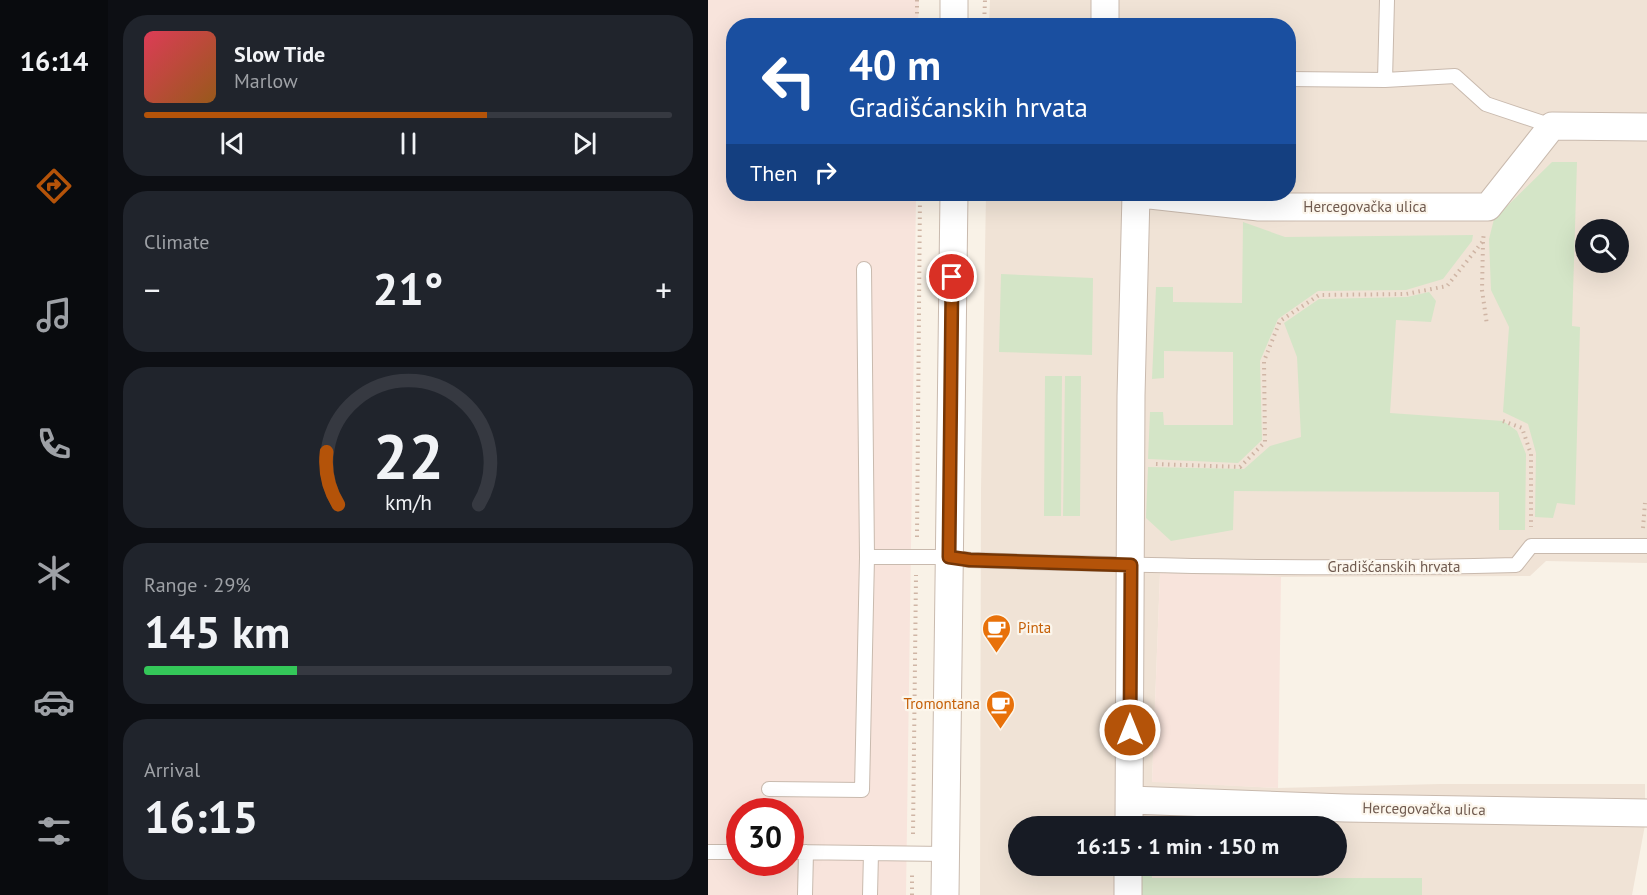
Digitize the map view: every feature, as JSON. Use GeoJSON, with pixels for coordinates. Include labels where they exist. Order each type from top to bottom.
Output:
{"type":"FeatureCollection","features":[{"type":"Feature","properties":{"kind":"street"},"geometry":{"type":"LineString","coordinates":[[954,0],[954,18]]}},
{"type":"Feature","properties":{"kind":"street"},"geometry":{"type":"LineString","coordinates":[[1105,0],[1105,18]]}},
{"type":"Feature","properties":{"kind":"street"},"geometry":{"type":"LineString","coordinates":[[1488,207],[1552,126],[1647,127]]}},
{"type":"Feature","properties":{"kind":"street"},"geometry":{"type":"LineString","coordinates":[[945,895],[954,201]]}},
{"type":"Feature","properties":{"kind":"street"},"geometry":{"type":"LineString","coordinates":[[1129,813],[1131,463],[1136,201]]}},
{"type":"Feature","properties":{"kind":"street","name":"Hercegovačka ulica"},"geometry":{"type":"LineString","coordinates":[[1205,201],[1259,207],[1488,207]]}},
{"type":"Feature","properties":{"kind":"street","name":"Hercegovačka ulica"},"geometry":{"type":"LineString","coordinates":[[1129,813],[1301,807],[1647,813]]}},
{"type":"Feature","properties":{"kind":"street"},"geometry":{"type":"LineString","coordinates":[[1128,876],[1128,895]]}},
{"type":"Feature","properties":{"kind":"lane"},"geometry":{"type":"LineString","coordinates":[[1385,80],[1386,0]]}},
{"type":"Feature","properties":{"kind":"lane"},"geometry":{"type":"LineString","coordinates":[[1296,79],[1385,80],[1455,75],[1486,104],[1552,126]]}},
{"type":"Feature","properties":{"kind":"lane"},"geometry":{"type":"LineString","coordinates":[[769,789],[862,789],[867,557],[864,269]]}},
{"type":"Feature","properties":{"kind":"lane"},"geometry":{"type":"LineString","coordinates":[[1531,546],[1647,546]]}},
{"type":"Feature","properties":{"kind":"lane","name":"Gradišćanskih hrvata"},"geometry":{"type":"LineString","coordinates":[[867,557],[949,557],[1131,565],[1412,568],[1516,565],[1531,546]]}},
{"type":"Feature","properties":{"kind":"lane"},"geometry":{"type":"LineString","coordinates":[[708,852],[726,852]]}},
{"type":"Feature","properties":{"kind":"lane"},"geometry":{"type":"LineString","coordinates":[[805,895],[806,852],[945,854]]}},
{"type":"Feature","properties":{"kind":"lane"},"geometry":{"type":"LineString","coordinates":[[870,895],[871,853]]}},
{"type":"Feature","properties":{"kind":"path"},"geometry":{"type":"LineString","coordinates":[[917,0],[917,18]]}},
{"type":"Feature","properties":{"kind":"path"},"geometry":{"type":"LineString","coordinates":[[984,18],[985,0]]}},
{"type":"Feature","properties":{"kind":"path"},"geometry":{"type":"LineString","coordinates":[[1487,325],[1482,290],[1483,241],[1488,207]]}},
{"type":"Feature","properties":{"kind":"path"},"geometry":{"type":"LineString","coordinates":[[1131,463],[1240,467],[1265,442],[1264,361],[1280,321],[1318,295],[1406,294],[1447,286],[1483,241]]}},
{"type":"Feature","properties":{"kind":"path"},"geometry":{"type":"LineString","coordinates":[[1503,421],[1522,428],[1531,453],[1531,546]]}},
{"type":"Feature","properties":{"kind":"shaded area"},"geometry":{"type":"Polygon","coordinates":[[[708,0],[919,0],[918,18],[726,18],[726,201],[916,201],[906,895],[708,895],[708,0]]]}},
{"type":"Feature","properties":{"kind":"shaded area"},"geometry":{"type":"Polygon","coordinates":[[[990,0],[1647,0],[1647,563],[1546,561],[1530,576],[1281,577],[1160,574],[1152,781],[1278,788],[1440,784],[1645,784],[1645,825],[1632,895],[980,895],[981,489],[986,201],[1296,201],[1296,18],[989,18],[990,0]]]}},
{"type":"Feature","properties":{"kind":"shaded area"},"geometry":{"type":"Polygon","coordinates":[[[1160,573],[1281,577],[1278,788],[1152,782],[1160,573]]]}},
{"type":"Feature","properties":{"kind":"green space"},"geometry":{"type":"Polygon","coordinates":[[[1552,162],[1577,162],[1572,326],[1580,327],[1575,505],[1557,503],[1553,518],[1535,517],[1536,453],[1528,424],[1503,412],[1509,327],[1491,290],[1489,239],[1494,219],[1552,162]]]}},
{"type":"Feature","properties":{"kind":"green space"},"geometry":{"type":"Polygon","coordinates":[[[1243,222],[1285,237],[1473,235],[1472,241],[1443,279],[1406,290],[1318,291],[1278,319],[1260,361],[1262,440],[1238,463],[1148,459],[1150,412],[1163,412],[1164,425],[1233,425],[1233,352],[1164,351],[1164,378],[1152,379],[1156,287],[1173,287],[1173,302],[1242,303],[1243,222]]]}},
{"type":"Feature","properties":{"kind":"green space"},"geometry":{"type":"Polygon","coordinates":[[[1001,274],[1093,278],[1092,355],[999,352],[1001,274]]]}},
{"type":"Feature","properties":{"kind":"green space"},"geometry":{"type":"Polygon","coordinates":[[[1429,292],[1436,301],[1431,322],[1396,320],[1390,413],[1503,421],[1517,431],[1526,454],[1525,530],[1499,530],[1499,492],[1234,491],[1233,530],[1171,541],[1146,518],[1148,467],[1244,469],[1270,446],[1301,437],[1297,357],[1284,323],[1319,299],[1407,297],[1429,292]]]}},
{"type":"Feature","properties":{"kind":"green space"},"geometry":{"type":"Polygon","coordinates":[[[1045,376],[1062,376],[1061,516],[1044,516],[1045,376]]]}},
{"type":"Feature","properties":{"kind":"green space"},"geometry":{"type":"Polygon","coordinates":[[[1065,376],[1081,376],[1080,516],[1063,516],[1065,376]]]}},
{"type":"Feature","properties":{"kind":"green space"},"geometry":{"type":"Polygon","coordinates":[[[1142,876],[1152,876],[1152,878],[1422,878],[1422,895],[1142,895],[1142,876]]]}},
{"type":"Feature","properties":{"kind":"place","name":"Pinta"},"geometry":{"type":"Point","coordinates":[997,654]}},
{"type":"Feature","properties":{"kind":"place","name":"Tromontana"},"geometry":{"type":"Point","coordinates":[1001,730]}},
{"type":"Feature","properties":{"kind":"route"},"geometry":{"type":"LineString","coordinates":[[952,277],[949,557],[970,560],[1131,565],[1130,730]]}}]}
